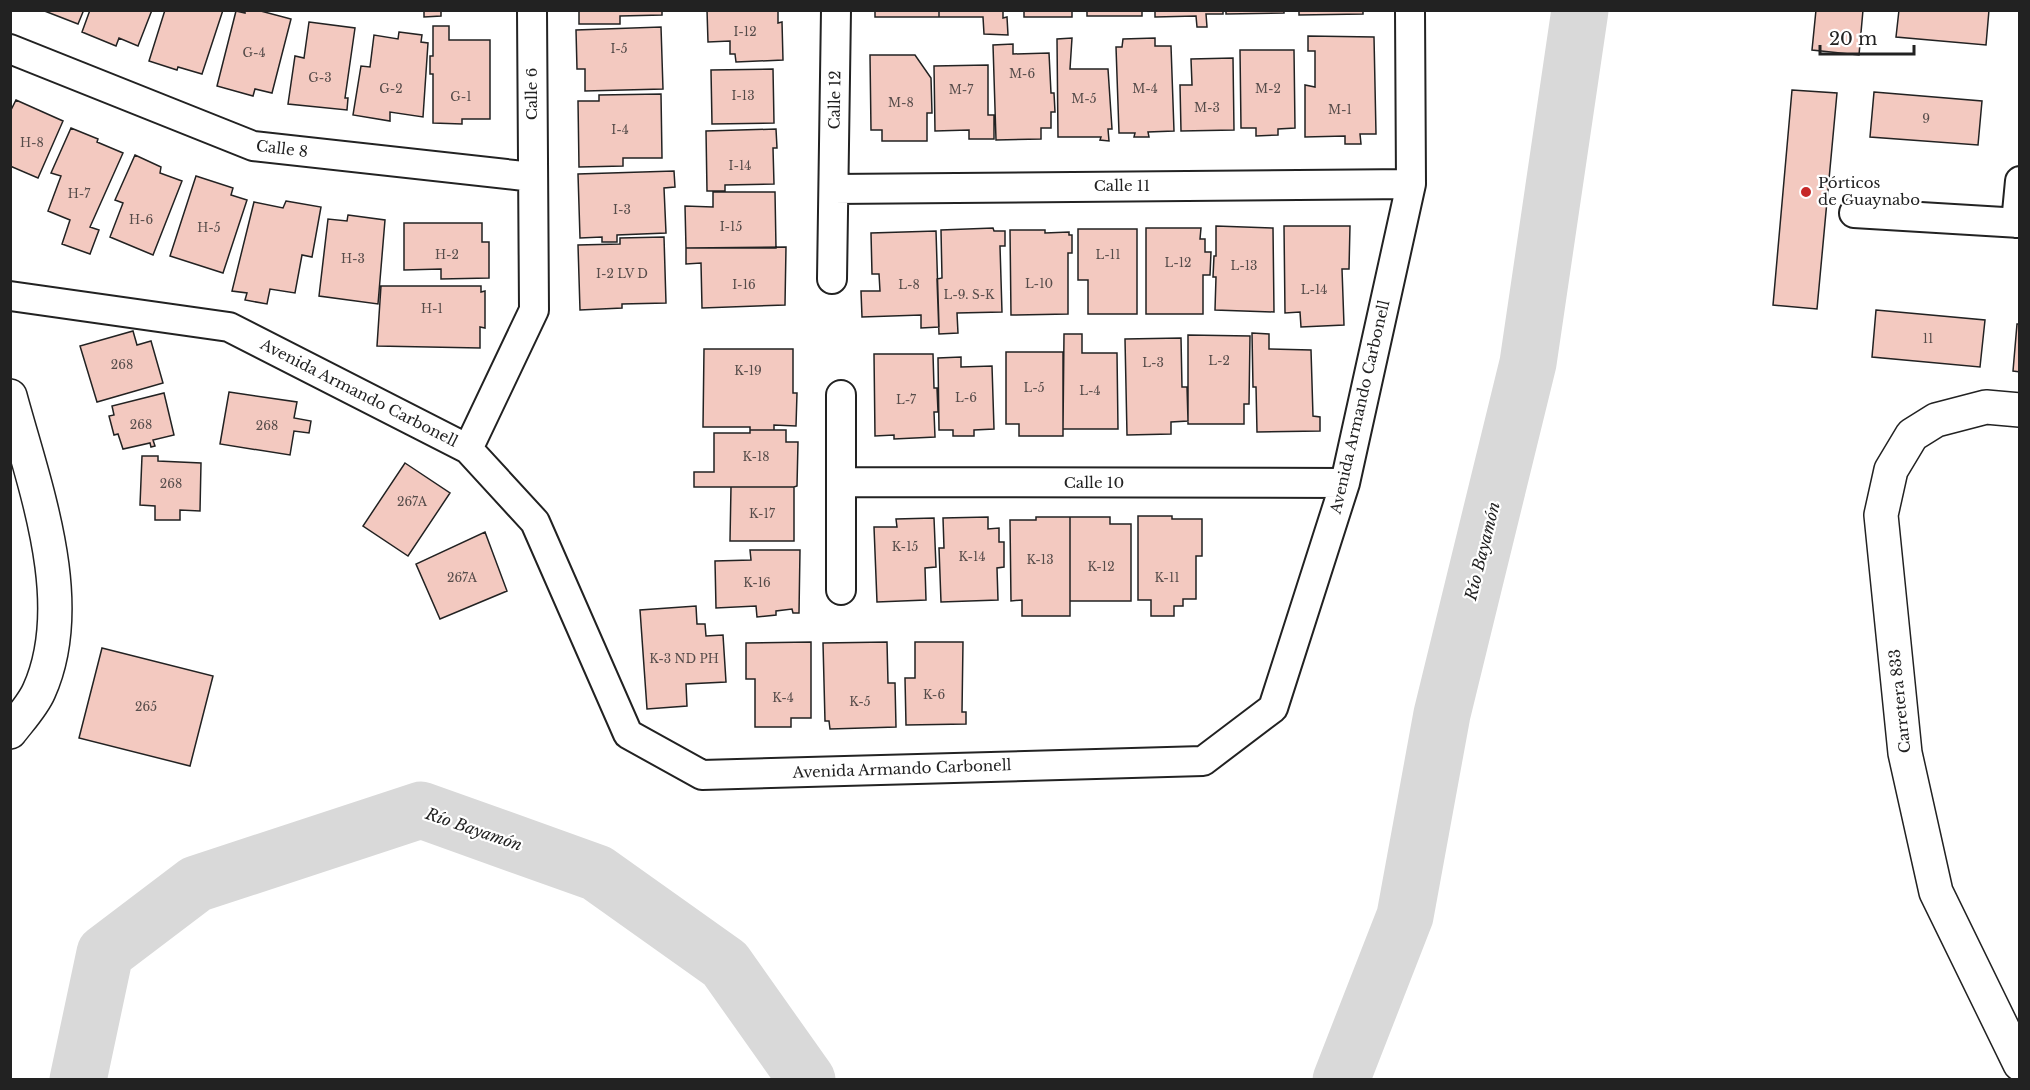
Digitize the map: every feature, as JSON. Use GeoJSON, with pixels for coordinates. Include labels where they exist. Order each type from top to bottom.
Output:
{"type":"FeatureCollection","features":[{"type":"Feature","properties":{"kind":"street","name":"Calle 6"},"geometry":{"type":"LineString","coordinates":[[468,449],[534,310],[532,10]]}},
{"type":"Feature","properties":{"kind":"street","name":"Calle 12"},"geometry":{"type":"LineString","coordinates":[[832,279],[836,10]]}},
{"type":"Feature","properties":{"kind":"street","name":"Avenida Armando Carbonell"},"geometry":{"type":"LineString","coordinates":[[10,296],[229,327],[468,449],[535,522],[628,734],[702,775],[1203,761],[1273,708],[1345,483],[1411,184],[1410,10]]}},
{"type":"Feature","properties":{"kind":"street","name":"Calle 8"},"geometry":{"type":"LineString","coordinates":[[11,50],[253,147],[533,177]]}},
{"type":"Feature","properties":{"kind":"street"},"geometry":{"type":"LineString","coordinates":[[1854,213],[2018,223],[2019,181]]}},
{"type":"Feature","properties":{"kind":"street","name":"Calle 11"},"geometry":{"type":"LineString","coordinates":[[834,189],[1411,184]]}},
{"type":"Feature","properties":{"kind":"street"},"geometry":{"type":"LineString","coordinates":[[841,394],[843,482],[841,590]]}},
{"type":"Feature","properties":{"kind":"street"},"geometry":{"type":"LineString","coordinates":[[10,396],[51,553],[55,612],[52,654],[39,693],[10,732]]}},
{"type":"Feature","properties":{"kind":"street","name":"Carretera 833"},"geometry":{"type":"LineString","coordinates":[[2019,410],[1986,407],[1936,420],[1912,435],[1891,470],[1881,515],[1905,753],[1936,892],[2019,1064]]}},
{"type":"Feature","properties":{"kind":"street","name":"Calle 10"},"geometry":{"type":"LineString","coordinates":[[843,482],[1345,483]]}},
{"type":"Feature","properties":{"kind":"building"},"geometry":{"type":"Polygon","coordinates":[[[42,10],[81,10],[83,12],[78,24],[42,10]]]}},
{"type":"Feature","properties":{"kind":"building"},"geometry":{"type":"Polygon","coordinates":[[[90,10],[152,10],[138,46],[119,38],[116,46],[82,32],[90,10]]]}},
{"type":"Feature","properties":{"kind":"building"},"geometry":{"type":"Polygon","coordinates":[[[165,10],[223,10],[202,74],[178,67],[177,70],[149,61],[165,10]]]}},
{"type":"Feature","properties":{"kind":"building"},"geometry":{"type":"Polygon","coordinates":[[[245,10],[257,10],[291,19],[272,93],[255,89],[253,96],[217,86],[236,11],[245,13],[245,10]]]}},
{"type":"Feature","properties":{"kind":"building"},"geometry":{"type":"Polygon","coordinates":[[[424,10],[441,10],[441,16],[424,17],[424,10]]]}},
{"type":"Feature","properties":{"kind":"building"},"geometry":{"type":"Polygon","coordinates":[[[579,10],[662,10],[662,15],[620,16],[620,24],[579,24],[579,10]]]}},
{"type":"Feature","properties":{"kind":"building"},"geometry":{"type":"Polygon","coordinates":[[[707,10],[778,10],[778,23],[782,22],[783,60],[736,62],[735,54],[730,54],[730,41],[708,42],[707,10]]]}},
{"type":"Feature","properties":{"kind":"building"},"geometry":{"type":"Polygon","coordinates":[[[875,10],[939,10],[939,17],[875,17],[875,10]]]}},
{"type":"Feature","properties":{"kind":"building"},"geometry":{"type":"Polygon","coordinates":[[[939,10],[1003,10],[1003,18],[1007,17],[1008,35],[984,34],[983,17],[939,17],[939,10]]]}},
{"type":"Feature","properties":{"kind":"building"},"geometry":{"type":"Polygon","coordinates":[[[1024,10],[1072,10],[1072,17],[1024,17],[1024,10]]]}},
{"type":"Feature","properties":{"kind":"building"},"geometry":{"type":"Polygon","coordinates":[[[1087,10],[1142,10],[1142,16],[1087,16],[1087,10]]]}},
{"type":"Feature","properties":{"kind":"building"},"geometry":{"type":"Polygon","coordinates":[[[1155,10],[1223,10],[1223,14],[1206,14],[1207,27],[1197,27],[1196,16],[1155,17],[1155,10]]]}},
{"type":"Feature","properties":{"kind":"building"},"geometry":{"type":"Polygon","coordinates":[[[1226,10],[1284,10],[1284,13],[1226,14],[1226,10]]]}},
{"type":"Feature","properties":{"kind":"building"},"geometry":{"type":"Polygon","coordinates":[[[1299,10],[1363,10],[1363,14],[1299,15],[1299,10]]]}},
{"type":"Feature","properties":{"kind":"building"},"geometry":{"type":"Polygon","coordinates":[[[1816,10],[1863,10],[1859,55],[1812,50],[1816,10]]]}},
{"type":"Feature","properties":{"kind":"building"},"geometry":{"type":"Polygon","coordinates":[[[1899,10],[1989,10],[1986,45],[1896,37],[1899,10]]]}},
{"type":"Feature","properties":{"kind":"building"},"geometry":{"type":"Polygon","coordinates":[[[309,22],[355,28],[345,98],[348,98],[347,110],[288,104],[295,56],[304,58],[309,22]]]}},
{"type":"Feature","properties":{"kind":"building"},"geometry":{"type":"Polygon","coordinates":[[[433,26],[449,26],[449,40],[490,40],[490,119],[462,119],[462,124],[433,123],[433,74],[430,74],[430,56],[433,56],[433,26]]]}},
{"type":"Feature","properties":{"kind":"building"},"geometry":{"type":"Polygon","coordinates":[[[661,27],[663,89],[585,91],[585,69],[577,69],[576,30],[661,27]]]}},
{"type":"Feature","properties":{"kind":"building"},"geometry":{"type":"Polygon","coordinates":[[[399,32],[422,35],[421,42],[428,43],[423,117],[390,112],[390,121],[353,115],[361,66],[370,67],[374,35],[398,39],[399,32]]]}},
{"type":"Feature","properties":{"kind":"building"},"geometry":{"type":"Polygon","coordinates":[[[1308,36],[1374,37],[1376,134],[1360,134],[1361,144],[1345,144],[1345,136],[1305,137],[1305,85],[1315,87],[1315,51],[1308,51],[1308,36]]]}},
{"type":"Feature","properties":{"kind":"building"},"geometry":{"type":"Polygon","coordinates":[[[1072,38],[1070,69],[1108,69],[1112,129],[1108,129],[1109,141],[1100,140],[1101,137],[1058,137],[1057,39],[1072,38]]]}},
{"type":"Feature","properties":{"kind":"building"},"geometry":{"type":"Polygon","coordinates":[[[1155,38],[1155,46],[1171,46],[1174,131],[1148,132],[1149,137],[1134,137],[1135,133],[1119,133],[1116,47],[1122,47],[1123,39],[1155,38]]]}},
{"type":"Feature","properties":{"kind":"building"},"geometry":{"type":"Polygon","coordinates":[[[1013,44],[1013,54],[1049,53],[1051,93],[1054,93],[1055,112],[1051,112],[1051,128],[1041,128],[1041,139],[996,140],[993,45],[1013,44]]]}},
{"type":"Feature","properties":{"kind":"building"},"geometry":{"type":"Polygon","coordinates":[[[1240,50],[1294,50],[1295,128],[1278,129],[1278,135],[1256,136],[1256,128],[1241,128],[1240,50]]]}},
{"type":"Feature","properties":{"kind":"building"},"geometry":{"type":"Polygon","coordinates":[[[870,55],[915,55],[931,78],[932,113],[927,113],[927,141],[882,141],[882,130],[871,130],[870,55]]]}},
{"type":"Feature","properties":{"kind":"building"},"geometry":{"type":"Polygon","coordinates":[[[1233,58],[1234,130],[1181,131],[1180,85],[1192,85],[1191,59],[1233,58]]]}},
{"type":"Feature","properties":{"kind":"building"},"geometry":{"type":"Polygon","coordinates":[[[988,65],[988,115],[994,115],[994,139],[969,139],[969,130],[935,131],[934,66],[988,65]]]}},
{"type":"Feature","properties":{"kind":"building"},"geometry":{"type":"Polygon","coordinates":[[[773,69],[774,123],[712,124],[711,70],[773,69]]]}},
{"type":"Feature","properties":{"kind":"building","name":"Pórticos de Guaynabo"},"geometry":{"type":"Polygon","coordinates":[[[1792,90],[1837,93],[1817,309],[1773,305],[1792,90]]]}},
{"type":"Feature","properties":{"kind":"building","name":"Pórticos de Guaynabo"},"geometry":{"type":"Polygon","coordinates":[[[1874,92],[1982,101],[1978,145],[1870,137],[1874,92]]]}},
{"type":"Feature","properties":{"kind":"building"},"geometry":{"type":"Polygon","coordinates":[[[661,94],[662,158],[623,158],[623,166],[579,167],[578,101],[599,101],[599,95],[661,94]]]}},
{"type":"Feature","properties":{"kind":"building"},"geometry":{"type":"Polygon","coordinates":[[[16,100],[63,121],[38,178],[10,166],[10,112],[16,100]]]}},
{"type":"Feature","properties":{"kind":"building"},"geometry":{"type":"Polygon","coordinates":[[[71,128],[123,153],[90,227],[99,230],[90,254],[62,244],[70,220],[48,211],[61,176],[51,173],[71,128]]]}},
{"type":"Feature","properties":{"kind":"building"},"geometry":{"type":"Polygon","coordinates":[[[776,129],[777,148],[773,148],[774,184],[725,185],[725,191],[707,191],[706,131],[776,129]]]}},
{"type":"Feature","properties":{"kind":"building"},"geometry":{"type":"Polygon","coordinates":[[[135,155],[161,167],[160,173],[182,181],[153,255],[110,237],[123,203],[115,200],[135,155]]]}},
{"type":"Feature","properties":{"kind":"building"},"geometry":{"type":"Polygon","coordinates":[[[674,171],[675,187],[664,188],[666,233],[617,235],[617,242],[602,242],[602,237],[580,238],[578,174],[674,171]]]}},
{"type":"Feature","properties":{"kind":"building"},"geometry":{"type":"Polygon","coordinates":[[[196,176],[233,188],[231,195],[247,200],[223,273],[170,256],[196,176]]]}},
{"type":"Feature","properties":{"kind":"building"},"geometry":{"type":"Polygon","coordinates":[[[713,192],[775,192],[776,248],[686,248],[685,206],[713,207],[713,192]]]}},
{"type":"Feature","properties":{"kind":"building"},"geometry":{"type":"Polygon","coordinates":[[[286,201],[321,207],[312,257],[302,255],[295,293],[270,289],[267,304],[245,300],[247,293],[232,291],[254,202],[283,208],[286,201]]]}},
{"type":"Feature","properties":{"kind":"building"},"geometry":{"type":"Polygon","coordinates":[[[348,215],[385,220],[378,304],[319,296],[328,219],[347,221],[348,215]]]}},
{"type":"Feature","properties":{"kind":"building"},"geometry":{"type":"Polygon","coordinates":[[[404,223],[482,223],[482,242],[489,242],[489,278],[441,279],[441,269],[404,270],[404,223]]]}},
{"type":"Feature","properties":{"kind":"building"},"geometry":{"type":"Polygon","coordinates":[[[1216,226],[1273,228],[1274,312],[1215,310],[1216,277],[1213,277],[1216,226]]]}},
{"type":"Feature","properties":{"kind":"building"},"geometry":{"type":"Polygon","coordinates":[[[1284,226],[1350,226],[1349,269],[1342,269],[1344,325],[1301,327],[1300,312],[1285,313],[1284,226]]]}},
{"type":"Feature","properties":{"kind":"building"},"geometry":{"type":"Polygon","coordinates":[[[993,228],[994,231],[1005,231],[1005,246],[1000,246],[1002,312],[957,313],[958,333],[939,334],[937,279],[942,278],[941,230],[993,228]]]}},
{"type":"Feature","properties":{"kind":"building"},"geometry":{"type":"Polygon","coordinates":[[[1146,228],[1201,228],[1200,239],[1205,239],[1205,252],[1211,252],[1210,275],[1203,275],[1203,314],[1146,314],[1146,228]]]}},
{"type":"Feature","properties":{"kind":"building"},"geometry":{"type":"Polygon","coordinates":[[[1078,229],[1137,229],[1137,314],[1088,314],[1088,280],[1078,280],[1078,229]]]}},
{"type":"Feature","properties":{"kind":"building"},"geometry":{"type":"Polygon","coordinates":[[[1010,230],[1045,230],[1045,233],[1069,232],[1069,235],[1072,235],[1072,253],[1068,253],[1068,314],[1011,315],[1010,230]]]}},
{"type":"Feature","properties":{"kind":"building"},"geometry":{"type":"Polygon","coordinates":[[[936,231],[939,327],[921,328],[921,315],[862,317],[861,291],[880,291],[879,274],[872,274],[871,233],[936,231]]]}},
{"type":"Feature","properties":{"kind":"building"},"geometry":{"type":"Polygon","coordinates":[[[664,237],[666,303],[622,304],[622,308],[580,310],[578,245],[620,244],[620,238],[664,237]]]}},
{"type":"Feature","properties":{"kind":"building"},"geometry":{"type":"Polygon","coordinates":[[[786,247],[785,305],[702,308],[701,263],[686,264],[686,248],[786,247]]]}},
{"type":"Feature","properties":{"kind":"building"},"geometry":{"type":"Polygon","coordinates":[[[381,286],[481,286],[481,292],[485,291],[485,328],[480,327],[480,348],[377,346],[381,286]]]}},
{"type":"Feature","properties":{"kind":"building"},"geometry":{"type":"Polygon","coordinates":[[[1876,310],[1985,320],[1980,367],[1872,357],[1876,310]]]}},
{"type":"Feature","properties":{"kind":"building"},"geometry":{"type":"Polygon","coordinates":[[[2017,324],[2020,324],[2020,372],[2013,371],[2017,324]]]}},
{"type":"Feature","properties":{"kind":"building"},"geometry":{"type":"Polygon","coordinates":[[[133,331],[137,345],[151,341],[163,383],[97,402],[80,346],[133,331]]]}},
{"type":"Feature","properties":{"kind":"building"},"geometry":{"type":"Polygon","coordinates":[[[1252,333],[1269,334],[1269,349],[1311,350],[1313,416],[1320,417],[1320,431],[1257,432],[1252,333]]]}},
{"type":"Feature","properties":{"kind":"building"},"geometry":{"type":"Polygon","coordinates":[[[1064,334],[1082,334],[1082,353],[1117,353],[1118,429],[1063,429],[1064,334]]]}},
{"type":"Feature","properties":{"kind":"building"},"geometry":{"type":"Polygon","coordinates":[[[1188,335],[1250,336],[1249,404],[1244,404],[1244,424],[1188,424],[1188,335]]]}},
{"type":"Feature","properties":{"kind":"building"},"geometry":{"type":"Polygon","coordinates":[[[1181,338],[1182,387],[1187,387],[1188,421],[1171,422],[1171,434],[1127,435],[1125,339],[1181,338]]]}},
{"type":"Feature","properties":{"kind":"building"},"geometry":{"type":"Polygon","coordinates":[[[704,349],[793,349],[793,393],[797,393],[796,426],[774,425],[774,430],[750,430],[750,427],[703,427],[704,349]]]}},
{"type":"Feature","properties":{"kind":"building"},"geometry":{"type":"Polygon","coordinates":[[[1006,352],[1063,352],[1063,436],[1019,436],[1019,424],[1006,424],[1006,352]]]}},
{"type":"Feature","properties":{"kind":"building"},"geometry":{"type":"Polygon","coordinates":[[[874,354],[933,354],[934,388],[937,388],[938,412],[934,412],[935,437],[894,439],[894,435],[875,436],[874,354]]]}},
{"type":"Feature","properties":{"kind":"building"},"geometry":{"type":"Polygon","coordinates":[[[961,357],[961,367],[992,366],[994,429],[974,430],[974,436],[953,436],[953,430],[939,430],[938,358],[961,357]]]}},
{"type":"Feature","properties":{"kind":"building"},"geometry":{"type":"Polygon","coordinates":[[[229,392],[297,402],[294,418],[311,421],[309,433],[294,431],[290,455],[220,444],[229,392]]]}},
{"type":"Feature","properties":{"kind":"building"},"geometry":{"type":"Polygon","coordinates":[[[164,393],[174,435],[153,440],[155,446],[151,447],[150,443],[123,449],[118,434],[114,435],[109,416],[114,415],[112,406],[164,393]]]}},
{"type":"Feature","properties":{"kind":"building"},"geometry":{"type":"Polygon","coordinates":[[[750,430],[786,430],[786,442],[798,442],[797,486],[694,487],[694,472],[714,472],[714,433],[750,433],[750,430]]]}},
{"type":"Feature","properties":{"kind":"building"},"geometry":{"type":"Polygon","coordinates":[[[142,456],[158,456],[158,461],[201,463],[200,511],[180,510],[180,520],[155,520],[155,506],[140,505],[142,456]]]}},
{"type":"Feature","properties":{"kind":"building"},"geometry":{"type":"Polygon","coordinates":[[[405,463],[450,493],[408,556],[363,526],[405,463]]]}},
{"type":"Feature","properties":{"kind":"building"},"geometry":{"type":"Polygon","coordinates":[[[731,487],[794,487],[794,541],[730,541],[731,487]]]}},
{"type":"Feature","properties":{"kind":"building"},"geometry":{"type":"Polygon","coordinates":[[[1138,516],[1202,519],[1202,556],[1196,556],[1196,599],[1183,599],[1183,606],[1174,606],[1174,616],[1151,616],[1151,600],[1138,600],[1138,516]]]}},
{"type":"Feature","properties":{"kind":"building"},"geometry":{"type":"Polygon","coordinates":[[[988,517],[988,529],[999,528],[999,542],[1004,542],[1004,567],[997,568],[998,600],[941,602],[939,548],[944,548],[943,518],[988,517]]]}},
{"type":"Feature","properties":{"kind":"building"},"geometry":{"type":"Polygon","coordinates":[[[1036,517],[1070,517],[1070,616],[1022,616],[1022,600],[1011,601],[1010,520],[1036,520],[1036,517]]]}},
{"type":"Feature","properties":{"kind":"building"},"geometry":{"type":"Polygon","coordinates":[[[1070,517],[1110,517],[1110,524],[1131,524],[1131,601],[1070,601],[1070,517]]]}},
{"type":"Feature","properties":{"kind":"building"},"geometry":{"type":"Polygon","coordinates":[[[934,518],[936,567],[925,568],[926,600],[877,602],[874,527],[897,527],[896,519],[934,518]]]}},
{"type":"Feature","properties":{"kind":"building"},"geometry":{"type":"Polygon","coordinates":[[[485,532],[507,591],[440,619],[416,564],[485,532]]]}},
{"type":"Feature","properties":{"kind":"building"},"geometry":{"type":"Polygon","coordinates":[[[750,550],[800,550],[799,613],[793,613],[792,609],[776,611],[776,615],[757,617],[756,606],[716,608],[715,561],[751,560],[750,550]]]}},
{"type":"Feature","properties":{"kind":"building"},"geometry":{"type":"Polygon","coordinates":[[[696,606],[697,624],[705,624],[706,636],[723,635],[726,682],[686,684],[687,706],[647,709],[640,610],[696,606]]]}},
{"type":"Feature","properties":{"kind":"building"},"geometry":{"type":"Polygon","coordinates":[[[811,642],[811,718],[791,718],[791,727],[755,727],[755,679],[746,679],[746,643],[811,642]]]}},
{"type":"Feature","properties":{"kind":"building"},"geometry":{"type":"Polygon","coordinates":[[[887,642],[888,683],[895,683],[896,727],[830,729],[829,721],[825,721],[823,643],[887,642]]]}},
{"type":"Feature","properties":{"kind":"building"},"geometry":{"type":"Polygon","coordinates":[[[915,642],[963,642],[962,712],[966,712],[966,724],[906,725],[905,678],[915,678],[915,642]]]}},
{"type":"Feature","properties":{"kind":"building"},"geometry":{"type":"Polygon","coordinates":[[[102,648],[213,676],[190,766],[79,738],[102,648]]]}},
{"type":"Feature","properties":{"kind":"waterway","name":"Río Bayamón"},"geometry":{"type":"LineString","coordinates":[[1341,1080],[1405,916],[1442,714],[1528,363],[1580,10]]}},
{"type":"Feature","properties":{"kind":"waterway","name":"Río Bayamón"},"geometry":{"type":"LineString","coordinates":[[78,1080],[105,953],[196,884],[421,810],[597,873],[725,964],[807,1080]]}},
{"type":"Feature","properties":{"kind":"place","name":"Pórticos de Guaynabo"},"geometry":{"type":"Point","coordinates":[1806,192]}}]}
